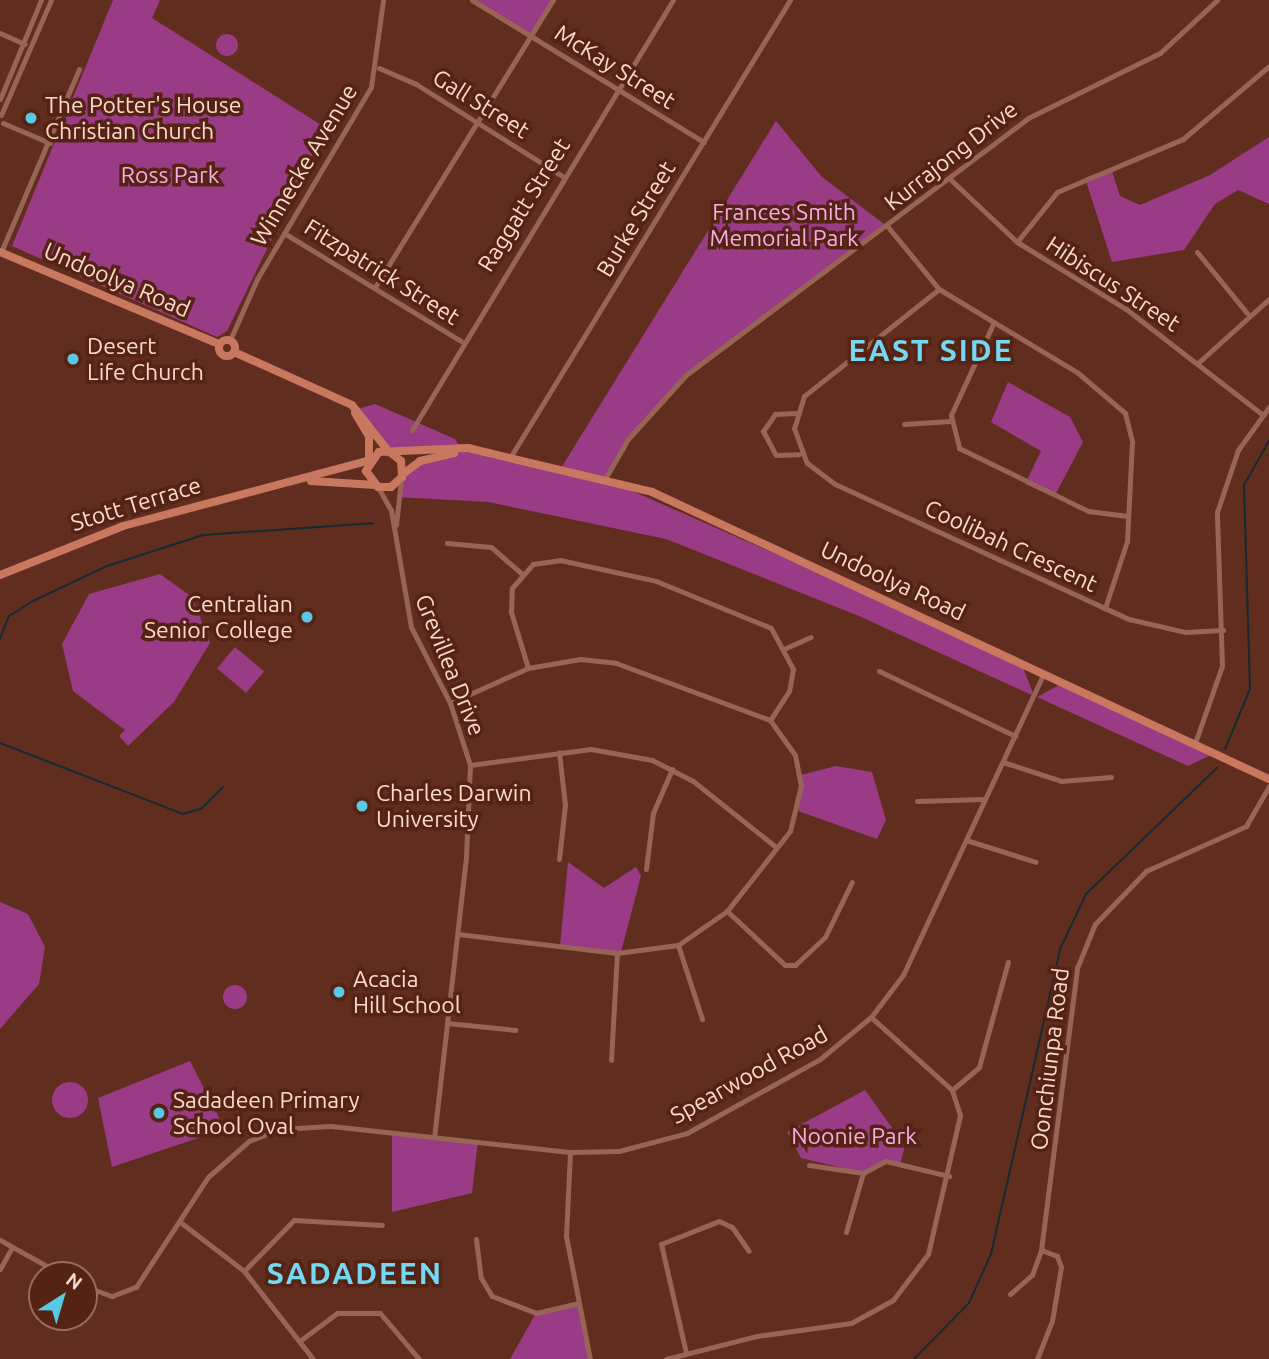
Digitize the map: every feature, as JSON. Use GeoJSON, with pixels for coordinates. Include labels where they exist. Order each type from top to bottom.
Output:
{"type":"FeatureCollection","features":[{"type":"Feature","properties":{"kind":"main road","name":"Undoolya Road"},"geometry":{"type":"LineString","coordinates":[[0,252],[219,344],[223,355],[234,352]]}},
{"type":"Feature","properties":{"kind":"main road"},"geometry":{"type":"LineString","coordinates":[[219,344],[230,340],[234,352],[336,398],[362,414],[389,452],[401,461],[402,477]]}},
{"type":"Feature","properties":{"kind":"main road"},"geometry":{"type":"LineString","coordinates":[[336,398],[367,430],[367,475],[377,486]]}},
{"type":"Feature","properties":{"kind":"main road","name":"Undoolya Road"},"geometry":{"type":"LineString","coordinates":[[368,461],[389,452],[489,452],[671,499],[1217,752],[1269,779]]}},
{"type":"Feature","properties":{"kind":"main road","name":"Undoolya Road"},"geometry":{"type":"LineString","coordinates":[[377,486],[391,487],[426,459],[489,452]]}},
{"type":"Feature","properties":{"kind":"main road","name":"Stott Terrace"},"geometry":{"type":"LineString","coordinates":[[0,575],[97,534],[368,461]]}},
{"type":"Feature","properties":{"kind":"main road","name":"Stott Terrace"},"geometry":{"type":"LineString","coordinates":[[287,483],[377,486]]}},
{"type":"Feature","properties":{"kind":"street"},"geometry":{"type":"LineString","coordinates":[[0,99],[41,0]]}},
{"type":"Feature","properties":{"kind":"street"},"geometry":{"type":"LineString","coordinates":[[50,143],[1,119],[51,0]]}},
{"type":"Feature","properties":{"kind":"street","name":"Winnecke Avenue"},"geometry":{"type":"LineString","coordinates":[[230,340],[284,233],[379,68],[383,0]]}},
{"type":"Feature","properties":{"kind":"street","name":"McKay Street"},"geometry":{"type":"LineString","coordinates":[[472,0],[704,142]]}},
{"type":"Feature","properties":{"kind":"street"},"geometry":{"type":"LineString","coordinates":[[374,287],[553,0]]}},
{"type":"Feature","properties":{"kind":"street","name":"Raggatt Street"},"geometry":{"type":"LineString","coordinates":[[412,430],[461,341],[673,0]]}},
{"type":"Feature","properties":{"kind":"street","name":"Burke Street"},"geometry":{"type":"LineString","coordinates":[[511,456],[790,0]]}},
{"type":"Feature","properties":{"kind":"street","name":"Kurrajong Drive"},"geometry":{"type":"LineString","coordinates":[[605,480],[628,439],[686,375],[1050,104],[1160,53],[1217,0]]}},
{"type":"Feature","properties":{"kind":"street"},"geometry":{"type":"LineString","coordinates":[[0,33],[31,47]]}},
{"type":"Feature","properties":{"kind":"street"},"geometry":{"type":"LineString","coordinates":[[1017,242],[1057,192],[1183,139],[1269,66]]}},
{"type":"Feature","properties":{"kind":"street","name":"Gall Street"},"geometry":{"type":"LineString","coordinates":[[379,68],[477,123],[562,176]]}},
{"type":"Feature","properties":{"kind":"street"},"geometry":{"type":"LineString","coordinates":[[0,252],[50,143],[79,69]]}},
{"type":"Feature","properties":{"kind":"street","name":"Hibiscus Street"},"geometry":{"type":"LineString","coordinates":[[951,180],[1017,242],[1199,362],[1262,414]]}},
{"type":"Feature","properties":{"kind":"street"},"geometry":{"type":"LineString","coordinates":[[888,227],[939,289],[1078,373],[1125,412],[1132,442],[1128,516],[1121,570],[1105,608]]}},
{"type":"Feature","properties":{"kind":"street","name":"Fitzpatrick Street"},"geometry":{"type":"LineString","coordinates":[[284,233],[461,341]]}},
{"type":"Feature","properties":{"kind":"street"},"geometry":{"type":"LineString","coordinates":[[1197,252],[1247,313]]}},
{"type":"Feature","properties":{"kind":"street"},"geometry":{"type":"LineString","coordinates":[[799,454],[796,413],[812,387],[939,289]]}},
{"type":"Feature","properties":{"kind":"street"},"geometry":{"type":"LineString","coordinates":[[1199,362],[1247,313],[1269,299]]}},
{"type":"Feature","properties":{"kind":"street"},"geometry":{"type":"LineString","coordinates":[[993,324],[950,421],[954,441],[971,459],[1088,511],[1128,516]]}},
{"type":"Feature","properties":{"kind":"street"},"geometry":{"type":"LineString","coordinates":[[1195,743],[1220,680],[1223,630],[1217,512],[1238,450],[1269,407]]}},
{"type":"Feature","properties":{"kind":"street","name":"Coolibah Crescent"},"geometry":{"type":"LineString","coordinates":[[796,413],[769,419],[763,440],[776,454],[799,454],[835,484],[1105,608],[1164,630],[1223,630]]}},
{"type":"Feature","properties":{"kind":"street"},"geometry":{"type":"LineString","coordinates":[[904,424],[950,421]]}},
{"type":"Feature","properties":{"kind":"street","name":"Grevillea Drive"},"geometry":{"type":"LineString","coordinates":[[396,542],[402,477]]}},
{"type":"Feature","properties":{"kind":"street","name":"Grevillea Drive"},"geometry":{"type":"LineString","coordinates":[[377,486],[389,503],[411,627],[450,703],[470,765],[458,934],[434,1136]]}},
{"type":"Feature","properties":{"kind":"street"},"geometry":{"type":"LineString","coordinates":[[447,543],[481,543],[521,573]]}},
{"type":"Feature","properties":{"kind":"street"},"geometry":{"type":"LineString","coordinates":[[528,668],[510,603],[521,573],[539,561],[560,560],[656,582],[760,621],[786,648],[792,680],[770,720]]}},
{"type":"Feature","properties":{"kind":"street"},"geometry":{"type":"LineString","coordinates":[[786,648],[811,637]]}},
{"type":"Feature","properties":{"kind":"street"},"geometry":{"type":"LineString","coordinates":[[450,703],[528,668],[580,659],[616,663],[770,720],[795,755],[801,785],[796,818],[727,911],[678,945],[617,953],[458,934]]}},
{"type":"Feature","properties":{"kind":"street"},"geometry":{"type":"LineString","coordinates":[[879,671],[1015,736]]}},
{"type":"Feature","properties":{"kind":"street","name":"Spearwood Road"},"geometry":{"type":"LineString","coordinates":[[98,1290],[120,1295],[143,1280],[221,1164],[278,1129],[295,1124],[434,1136],[570,1152],[619,1151],[687,1133],[820,1059],[871,1017],[909,964],[983,799],[1044,673]]}},
{"type":"Feature","properties":{"kind":"street"},"geometry":{"type":"LineString","coordinates":[[470,765],[559,751],[612,751],[672,769],[776,847]]}},
{"type":"Feature","properties":{"kind":"street"},"geometry":{"type":"LineString","coordinates":[[559,751],[565,805],[559,859]]}},
{"type":"Feature","properties":{"kind":"street"},"geometry":{"type":"LineString","coordinates":[[1003,762],[1061,781],[1111,777]]}},
{"type":"Feature","properties":{"kind":"street"},"geometry":{"type":"LineString","coordinates":[[646,869],[653,813],[672,769]]}},
{"type":"Feature","properties":{"kind":"street","name":"Oonchiunpa Road"},"geometry":{"type":"LineString","coordinates":[[1010,1294],[1032,1275],[1041,1250],[1077,968],[1091,930],[1120,892],[1146,871],[1246,826],[1269,786]]}},
{"type":"Feature","properties":{"kind":"street"},"geometry":{"type":"LineString","coordinates":[[917,801],[983,799]]}},
{"type":"Feature","properties":{"kind":"street"},"geometry":{"type":"LineString","coordinates":[[966,839],[1036,862]]}},
{"type":"Feature","properties":{"kind":"street"},"geometry":{"type":"LineString","coordinates":[[727,911],[785,965],[795,965],[825,937],[852,882]]}},
{"type":"Feature","properties":{"kind":"street"},"geometry":{"type":"LineString","coordinates":[[678,945],[702,1018]]}},
{"type":"Feature","properties":{"kind":"street"},"geometry":{"type":"LineString","coordinates":[[611,1060],[617,953]]}},
{"type":"Feature","properties":{"kind":"street"},"geometry":{"type":"LineString","coordinates":[[952,1090],[979,1067],[1008,962]]}},
{"type":"Feature","properties":{"kind":"street"},"geometry":{"type":"LineString","coordinates":[[666,1359],[757,1336],[830,1329],[881,1308],[928,1254],[961,1128],[952,1090],[871,1017]]}},
{"type":"Feature","properties":{"kind":"street"},"geometry":{"type":"LineString","coordinates":[[447,1023],[516,1030]]}},
{"type":"Feature","properties":{"kind":"street"},"geometry":{"type":"LineString","coordinates":[[570,1152],[566,1236],[590,1359]]}},
{"type":"Feature","properties":{"kind":"street"},"geometry":{"type":"LineString","coordinates":[[809,1165],[863,1173],[886,1161],[949,1176]]}},
{"type":"Feature","properties":{"kind":"street"},"geometry":{"type":"LineString","coordinates":[[846,1232],[863,1173]]}},
{"type":"Feature","properties":{"kind":"street"},"geometry":{"type":"LineString","coordinates":[[244,1271],[294,1220],[382,1225]]}},
{"type":"Feature","properties":{"kind":"street"},"geometry":{"type":"LineString","coordinates":[[686,1353],[661,1244],[719,1221],[732,1227],[749,1251]]}},
{"type":"Feature","properties":{"kind":"street"},"geometry":{"type":"LineString","coordinates":[[180,1222],[244,1271],[301,1340],[313,1359]]}},
{"type":"Feature","properties":{"kind":"street"},"geometry":{"type":"LineString","coordinates":[[475,1239],[481,1278],[492,1296],[536,1313],[579,1303]]}},
{"type":"Feature","properties":{"kind":"street"},"geometry":{"type":"LineString","coordinates":[[0,1240],[38,1261]]}},
{"type":"Feature","properties":{"kind":"street"},"geometry":{"type":"LineString","coordinates":[[0,1269],[12,1247]]}},
{"type":"Feature","properties":{"kind":"street"},"geometry":{"type":"LineString","coordinates":[[1037,1359],[1052,1321],[1061,1267],[1057,1256],[1041,1250]]}},
{"type":"Feature","properties":{"kind":"street"},"geometry":{"type":"LineString","coordinates":[[301,1340],[337,1313],[380,1313],[419,1359]]}},
{"type":"Feature","properties":{"kind":"green space","name":"Ross Park"},"geometry":{"type":"Polygon","coordinates":[[[113,0],[160,0],[152,18],[326,128],[227,331],[217,337],[12,246],[113,0]]]}},
{"type":"Feature","properties":{"kind":"green space"},"geometry":{"type":"Polygon","coordinates":[[[472,0],[553,0],[531,35],[472,0]]]}},
{"type":"Feature","properties":{"kind":"green space"},"geometry":{"type":"Polygon","coordinates":[[[223,34],[231,34],[238,41],[238,49],[231,56],[223,56],[216,49],[216,41],[223,34]]]}},
{"type":"Feature","properties":{"kind":"green space","name":"Frances Smith Memorial Park"},"geometry":{"type":"Polygon","coordinates":[[[776,121],[822,177],[888,227],[686,375],[628,439],[605,479],[1021,662],[1034,696],[859,616],[666,539],[488,502],[397,497],[405,472],[443,454],[465,451],[561,468],[776,121]]]}},
{"type":"Feature","properties":{"kind":"green space"},"geometry":{"type":"Polygon","coordinates":[[[1269,137],[1269,204],[1238,190],[1215,204],[1184,250],[1112,262],[1085,178],[1111,168],[1120,196],[1140,205],[1210,175],[1269,137]]]}},
{"type":"Feature","properties":{"kind":"green space"},"geometry":{"type":"Polygon","coordinates":[[[1008,382],[1070,417],[1083,442],[1054,497],[1025,484],[1041,451],[991,422],[1008,382]]]}},
{"type":"Feature","properties":{"kind":"green space"},"geometry":{"type":"Polygon","coordinates":[[[375,404],[455,439],[460,447],[393,453],[358,409],[375,404]]]}},
{"type":"Feature","properties":{"kind":"green space"},"geometry":{"type":"Polygon","coordinates":[[[160,574],[192,597],[210,643],[174,702],[128,746],[119,736],[125,730],[73,691],[62,644],[89,594],[160,574]]]}},
{"type":"Feature","properties":{"kind":"green space"},"geometry":{"type":"Polygon","coordinates":[[[235,647],[264,671],[246,693],[217,668],[235,647]]]}},
{"type":"Feature","properties":{"kind":"green space"},"geometry":{"type":"Polygon","coordinates":[[[1059,685],[1217,752],[1188,766],[1037,697],[1059,685]]]}},
{"type":"Feature","properties":{"kind":"green space"},"geometry":{"type":"Polygon","coordinates":[[[836,766],[872,772],[886,820],[877,839],[798,811],[801,775],[836,766]]]}},
{"type":"Feature","properties":{"kind":"green space"},"geometry":{"type":"Polygon","coordinates":[[[568,862],[604,888],[636,867],[641,876],[621,952],[560,946],[568,862]]]}},
{"type":"Feature","properties":{"kind":"green space"},"geometry":{"type":"Polygon","coordinates":[[[0,902],[28,914],[45,947],[39,984],[0,1029],[0,902]]]}},
{"type":"Feature","properties":{"kind":"green space"},"geometry":{"type":"Polygon","coordinates":[[[235,985],[243,989],[247,997],[243,1005],[235,1009],[227,1005],[223,997],[227,989],[235,985]]]}},
{"type":"Feature","properties":{"kind":"green space","name":"Sadadeen Primary School Oval"},"geometry":{"type":"Polygon","coordinates":[[[190,1061],[225,1129],[112,1167],[98,1098],[190,1061]]]}},
{"type":"Feature","properties":{"kind":"green space"},"geometry":{"type":"Polygon","coordinates":[[[70,1082],[83,1087],[88,1100],[83,1113],[70,1118],[57,1113],[52,1100],[57,1087],[70,1082]]]}},
{"type":"Feature","properties":{"kind":"green space","name":"Noonie Park"},"geometry":{"type":"Polygon","coordinates":[[[865,1090],[905,1146],[900,1165],[886,1161],[863,1173],[801,1158],[787,1132],[865,1090]]]}},
{"type":"Feature","properties":{"kind":"green space"},"geometry":{"type":"Polygon","coordinates":[[[392,1133],[478,1141],[472,1193],[392,1212],[392,1133]]]}},
{"type":"Feature","properties":{"kind":"green space"},"geometry":{"type":"Polygon","coordinates":[[[579,1303],[590,1359],[510,1359],[536,1313],[579,1303]]]}},
{"type":"Feature","properties":{"kind":"waterway"},"geometry":{"type":"LineString","coordinates":[[1225,749],[1250,689],[1244,485],[1269,441]]}},
{"type":"Feature","properties":{"kind":"waterway"},"geometry":{"type":"LineString","coordinates":[[0,639],[9,616],[33,601],[107,566],[203,535],[373,523]]}},
{"type":"Feature","properties":{"kind":"waterway"},"geometry":{"type":"LineString","coordinates":[[0,743],[183,814],[201,809],[223,787]]}},
{"type":"Feature","properties":{"kind":"waterway"},"geometry":{"type":"LineString","coordinates":[[914,1359],[969,1303],[991,1254],[1061,947],[1086,894],[1217,768]]}},
{"type":"Feature","properties":{"kind":"place","name":"The Potter's House Christian Church"},"geometry":{"type":"Point","coordinates":[31,118]}},
{"type":"Feature","properties":{"kind":"place","name":"Desert Life Church"},"geometry":{"type":"Point","coordinates":[73,359]}},
{"type":"Feature","properties":{"kind":"place","name":"Centralian Senior College"},"geometry":{"type":"Point","coordinates":[307,617]}},
{"type":"Feature","properties":{"kind":"place","name":"Charles Darwin University"},"geometry":{"type":"Point","coordinates":[362,806]}},
{"type":"Feature","properties":{"kind":"place","name":"Acacia Hill School"},"geometry":{"type":"Point","coordinates":[339,992]}},
{"type":"Feature","properties":{"kind":"place","name":"Sadadeen Primary School Oval"},"geometry":{"type":"Point","coordinates":[159,1113]}},
{"type":"Feature","properties":{"kind":"district","name":"EAST SIDE"},"geometry":{"type":"Point","coordinates":[931,350]}},
{"type":"Feature","properties":{"kind":"district","name":"SADADEEN"},"geometry":{"type":"Point","coordinates":[355,1273]}}]}
